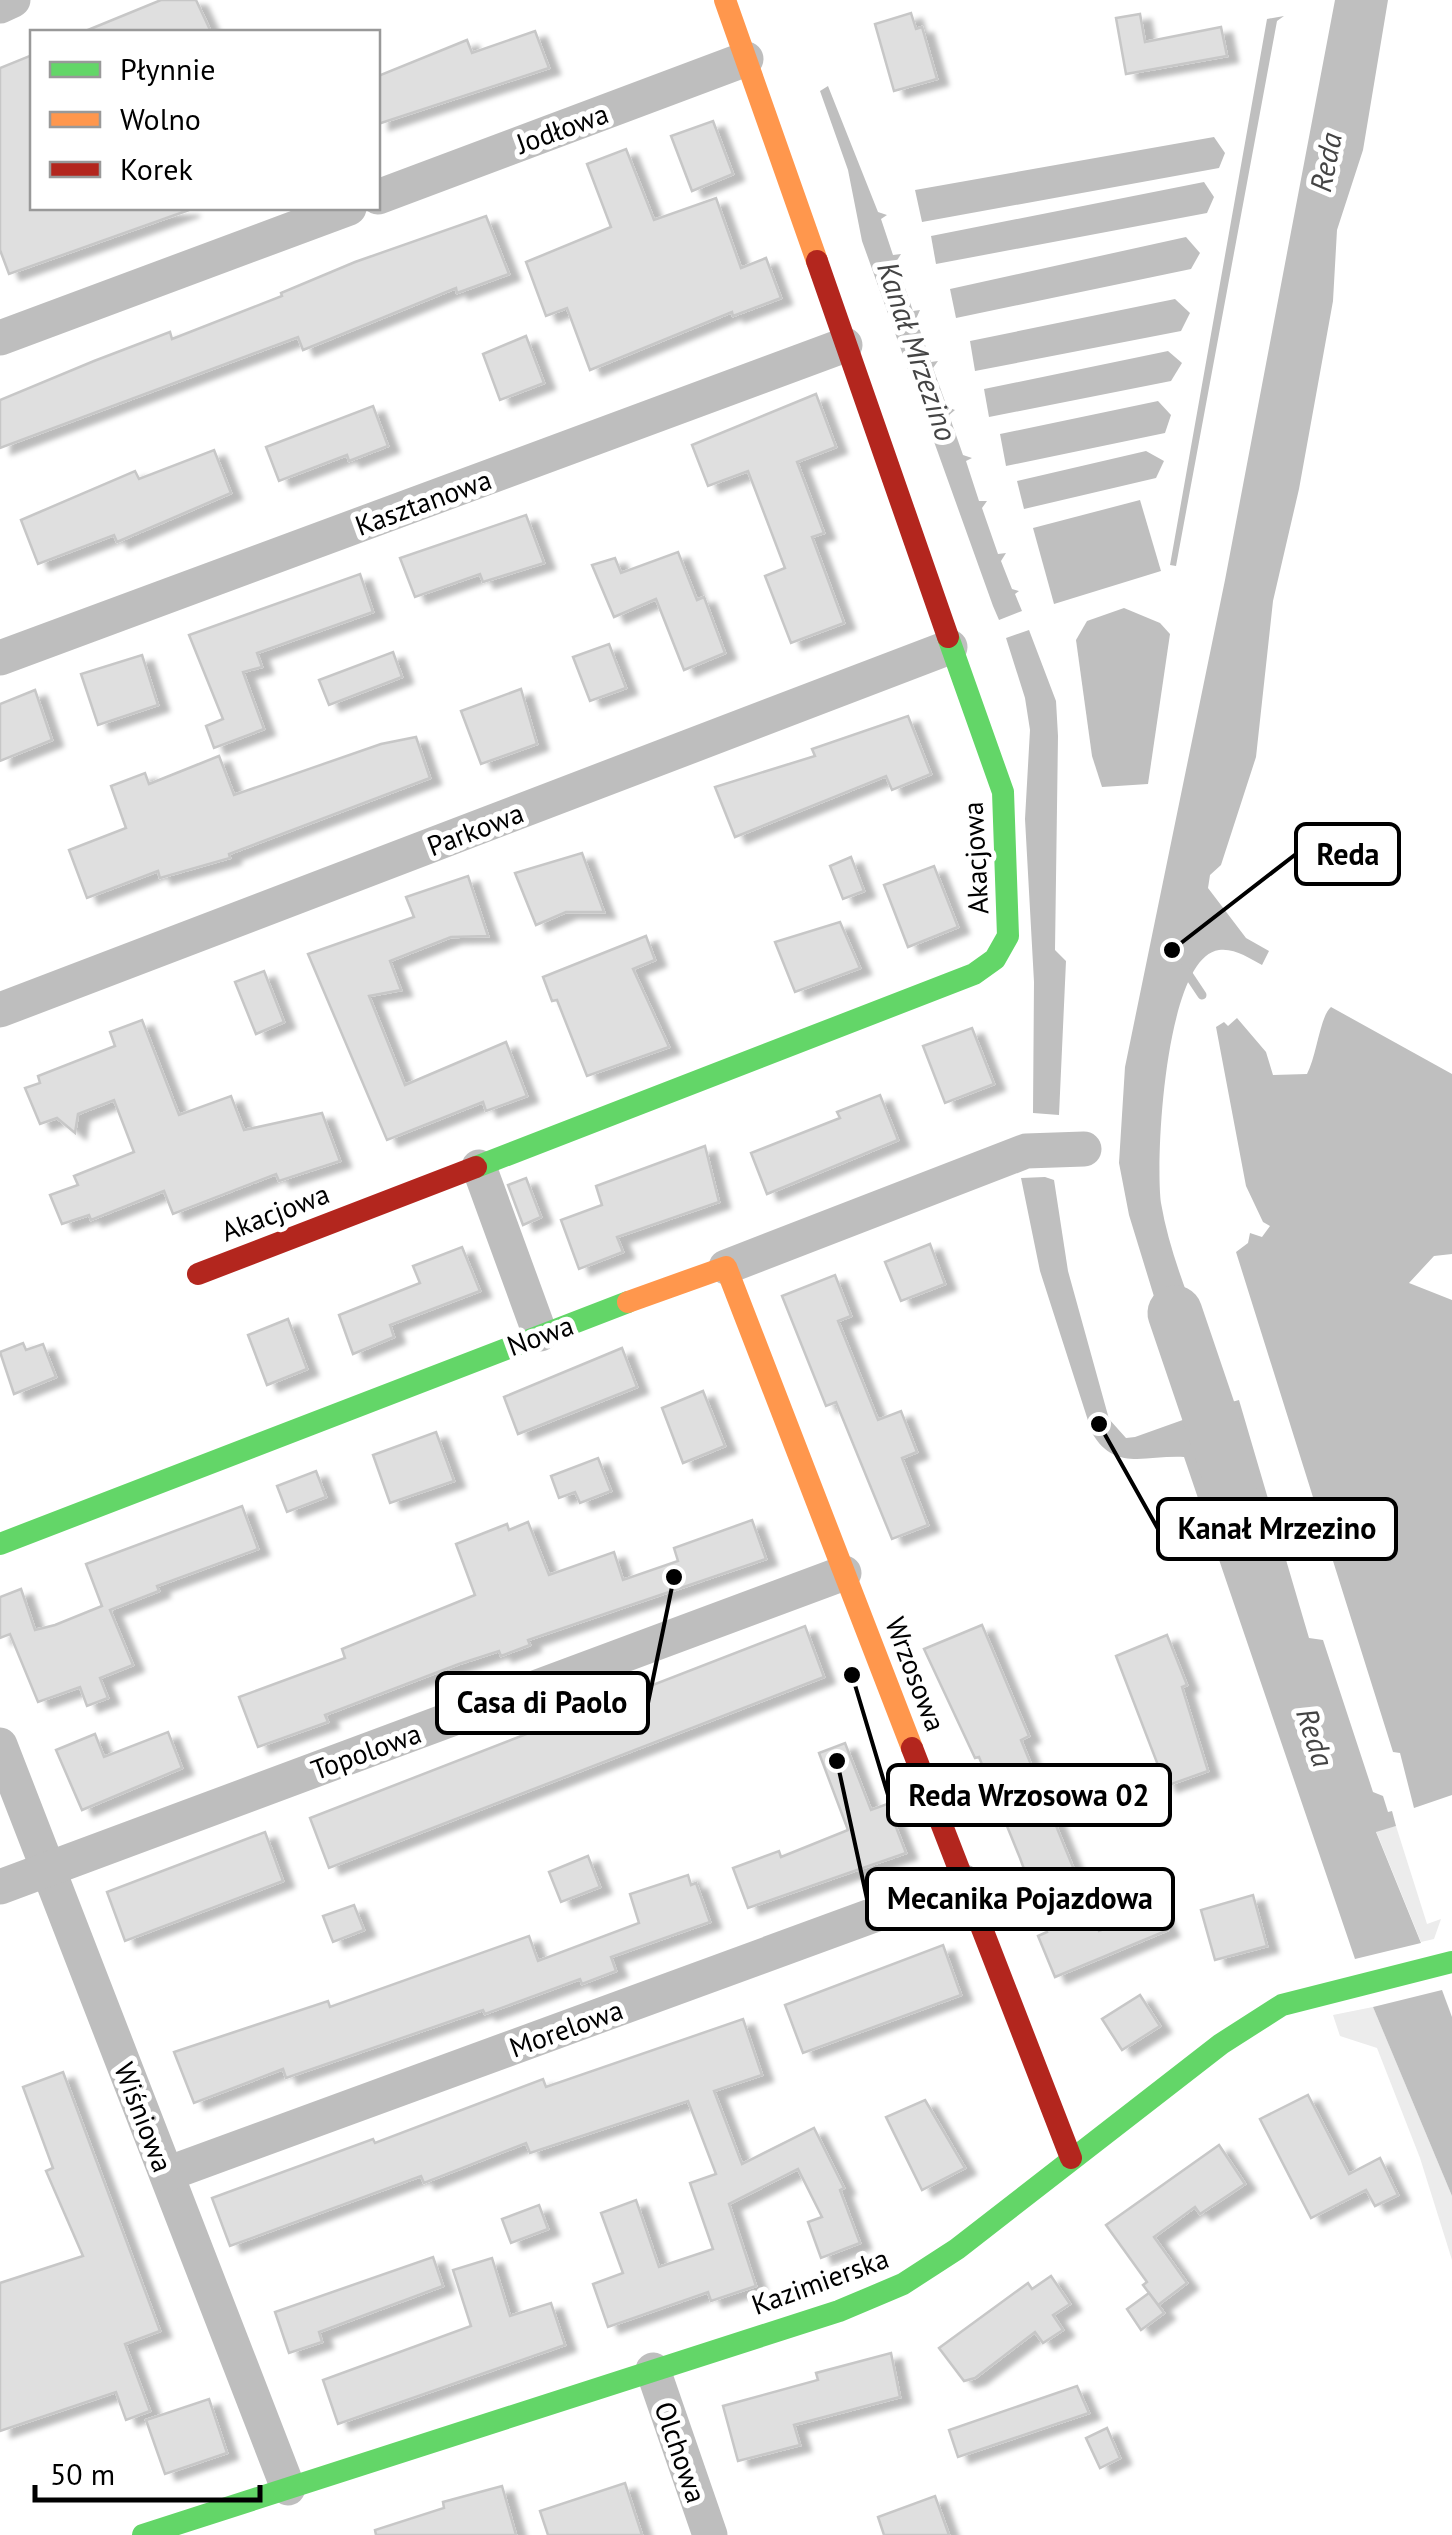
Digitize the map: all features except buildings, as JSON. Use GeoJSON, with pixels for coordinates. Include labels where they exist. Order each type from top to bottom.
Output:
{"type":"FeatureCollection","features":[{"type":"Feature","properties":{"kind":"street"},"geometry":{"type":"LineString","coordinates":[[0,6],[13,0]]}},
{"type":"Feature","properties":{"kind":"street","name":"Akacjowa"},"geometry":{"type":"LineString","coordinates":[[198,1274],[974,974],[996,959],[1008,936],[1003,792],[725,0]]}},
{"type":"Feature","properties":{"kind":"street","name":"Jodłowa"},"geometry":{"type":"LineString","coordinates":[[380,196],[746,60]]}},
{"type":"Feature","properties":{"kind":"street"},"geometry":{"type":"LineString","coordinates":[[0,338],[344,210]]}},
{"type":"Feature","properties":{"kind":"street","name":"Kasztanowa"},"geometry":{"type":"LineString","coordinates":[[0,658],[845,346]]}},
{"type":"Feature","properties":{"kind":"street","name":"Parkowa"},"geometry":{"type":"LineString","coordinates":[[0,1010],[950,647]]}},
{"type":"Feature","properties":{"kind":"street","name":"Nowa"},"geometry":{"type":"LineString","coordinates":[[0,1544],[1026,1151],[1084,1149]]}},
{"type":"Feature","properties":{"kind":"street"},"geometry":{"type":"LineString","coordinates":[[479,1167],[540,1334]]}},
{"type":"Feature","properties":{"kind":"street","name":"Wrzosowa"},"geometry":{"type":"LineString","coordinates":[[726,1268],[1071,2158]]}},
{"type":"Feature","properties":{"kind":"street","name":"Topolowa"},"geometry":{"type":"LineString","coordinates":[[0,1887],[844,1573]]}},
{"type":"Feature","properties":{"kind":"street","name":"Wiśniowa"},"geometry":{"type":"LineString","coordinates":[[0,1745],[288,2488]]}},
{"type":"Feature","properties":{"kind":"street","name":"Morelowa"},"geometry":{"type":"LineString","coordinates":[[167,2174],[964,1882]]}},
{"type":"Feature","properties":{"kind":"street","name":"Kazimierska"},"geometry":{"type":"LineString","coordinates":[[144,2535],[838,2311],[903,2284],[956,2249],[1220,2044],[1282,2005],[1450,1962]]}},
{"type":"Feature","properties":{"kind":"street","name":"Olchowa"},"geometry":{"type":"LineString","coordinates":[[653,2370],[710,2535]]}},
{"type":"Feature","properties":{"kind":"shaded area"},"geometry":{"type":"Polygon","coordinates":[[[1396,1826],[1427,1924],[1441,1919],[1434,1939],[1421,1942],[1376,1831],[1396,1826]]]}},
{"type":"Feature","properties":{"kind":"shaded area"},"geometry":{"type":"Polygon","coordinates":[[[1373,2007],[1452,2196],[1452,2260],[1420,2158],[1377,2048],[1340,2036],[1333,2015],[1373,2007]]]}},
{"type":"Feature","properties":{"kind":"water"},"geometry":{"type":"Polygon","coordinates":[[[1335,0],[1388,0],[1363,150],[1337,230],[1333,301],[1299,489],[1273,601],[1256,757],[1221,865],[1210,875],[1208,888],[1246,938],[1269,951],[1262,965],[1225,950],[1201,961],[1186,986],[1168,1063],[1160,1146],[1161,1203],[1178,1270],[1219,1379],[1183,1391],[1129,1215],[1119,1163],[1125,1067],[1225,580],[1335,0]]]}},
{"type":"Feature","properties":{"kind":"water"},"geometry":{"type":"Polygon","coordinates":[[[1284,16],[1277,21],[1176,566],[1170,565],[1267,19],[1284,16]]]}},
{"type":"Feature","properties":{"kind":"water"},"geometry":{"type":"Polygon","coordinates":[[[828,86],[878,212],[887,215],[881,219],[893,255],[901,254],[896,262],[913,311],[920,310],[916,319],[931,362],[938,361],[933,368],[947,407],[955,410],[949,415],[963,455],[972,458],[966,461],[979,501],[987,501],[982,508],[998,554],[1006,553],[1001,561],[1012,589],[1019,591],[1015,594],[1022,611],[999,620],[862,241],[848,170],[820,91],[828,86]]]}},
{"type":"Feature","properties":{"kind":"water"},"geometry":{"type":"Polygon","coordinates":[[[1214,137],[1225,153],[1219,168],[922,222],[915,190],[1214,137]]]}},
{"type":"Feature","properties":{"kind":"water"},"geometry":{"type":"Polygon","coordinates":[[[1204,182],[1214,197],[1207,213],[936,264],[931,236],[1204,182]]]}},
{"type":"Feature","properties":{"kind":"water"},"geometry":{"type":"Polygon","coordinates":[[[1186,237],[1200,253],[1191,269],[956,318],[950,289],[1186,237]]]}},
{"type":"Feature","properties":{"kind":"water"},"geometry":{"type":"Polygon","coordinates":[[[1175,299],[1190,313],[1181,331],[975,371],[970,341],[1175,299]]]}},
{"type":"Feature","properties":{"kind":"water"},"geometry":{"type":"Polygon","coordinates":[[[1168,351],[1182,363],[1171,381],[989,417],[984,389],[1168,351]]]}},
{"type":"Feature","properties":{"kind":"water"},"geometry":{"type":"Polygon","coordinates":[[[1158,401],[1171,415],[1165,433],[1006,466],[1000,434],[1158,401]]]}},
{"type":"Feature","properties":{"kind":"water"},"geometry":{"type":"Polygon","coordinates":[[[1146,451],[1164,461],[1156,478],[1024,509],[1017,481],[1146,451]]]}},
{"type":"Feature","properties":{"kind":"water"},"geometry":{"type":"Polygon","coordinates":[[[1140,500],[1161,571],[1054,604],[1033,528],[1140,500]]]}},
{"type":"Feature","properties":{"kind":"water"},"geometry":{"type":"Polygon","coordinates":[[[1124,608],[1160,623],[1170,634],[1148,784],[1102,787],[1092,756],[1076,640],[1087,621],[1124,608]]]}},
{"type":"Feature","properties":{"kind":"water"},"geometry":{"type":"Polygon","coordinates":[[[1029,630],[1056,701],[1055,950],[1066,961],[1059,1115],[1033,1113],[1034,982],[1025,819],[1030,730],[1025,698],[1006,638],[1029,630]]]}},
{"type":"Feature","properties":{"kind":"water"},"geometry":{"type":"Polygon","coordinates":[[[1331,1007],[1452,1074],[1452,1254],[1434,1256],[1409,1283],[1452,1300],[1452,1795],[1414,1808],[1400,1753],[1393,1752],[1236,1252],[1248,1243],[1250,1233],[1262,1237],[1270,1226],[1263,1222],[1246,1186],[1216,1027],[1224,1022],[1228,1026],[1237,1018],[1266,1052],[1273,1075],[1307,1074],[1331,1007]]]}},
{"type":"Feature","properties":{"kind":"water"},"geometry":{"type":"Polygon","coordinates":[[[1021,1178],[1054,1180],[1068,1271],[1109,1419],[1126,1438],[1135,1437],[1191,1417],[1190,1413],[1239,1400],[1309,1638],[1323,1640],[1373,1792],[1383,1796],[1388,1812],[1392,1811],[1396,1826],[1376,1832],[1421,1943],[1355,1959],[1184,1457],[1121,1457],[1101,1445],[1092,1433],[1040,1271],[1021,1178]]]}},
{"type":"Feature","properties":{"kind":"water"},"geometry":{"type":"Polygon","coordinates":[[[1442,1990],[1452,2017],[1452,2196],[1373,2007],[1442,1990]]]}},
{"type":"Feature","properties":{"kind":"waterway"},"geometry":{"type":"LineString","coordinates":[[1184,968],[1202,995]]}},
{"type":"Feature","properties":{"kind":"waterway","name":"Reda"},"geometry":{"type":"LineString","coordinates":[[1175,1313],[1231,1478]]}},
{"type":"Feature","properties":{"kind":"traffic: fast"},"geometry":{"type":"LineString","coordinates":[[476,1167],[974,974],[995,959],[1008,936],[1003,792],[948,637]]}},
{"type":"Feature","properties":{"kind":"traffic: fast"},"geometry":{"type":"LineString","coordinates":[[0,1544],[628,1302]]}},
{"type":"Feature","properties":{"kind":"traffic: fast"},"geometry":{"type":"LineString","coordinates":[[143,2535],[839,2311],[903,2284],[957,2249],[1221,2044],[1282,2005],[1452,1962]]}},
{"type":"Feature","properties":{"kind":"traffic: slow"},"geometry":{"type":"LineString","coordinates":[[725,0],[817,261]]}},
{"type":"Feature","properties":{"kind":"traffic: slow"},"geometry":{"type":"LineString","coordinates":[[628,1302],[726,1267],[912,1748]]}},
{"type":"Feature","properties":{"kind":"traffic: jam"},"geometry":{"type":"LineString","coordinates":[[817,261],[948,637]]}},
{"type":"Feature","properties":{"kind":"traffic: jam"},"geometry":{"type":"LineString","coordinates":[[198,1274],[476,1167]]}},
{"type":"Feature","properties":{"kind":"traffic: jam"},"geometry":{"type":"LineString","coordinates":[[912,1748],[1071,2158]]}},
{"type":"Feature","properties":{"kind":"place","name":"Reda"},"geometry":{"type":"Point","coordinates":[1172,950]}},
{"type":"Feature","properties":{"kind":"place","name":"Kanał Mrzezino"},"geometry":{"type":"Point","coordinates":[1099,1424]}},
{"type":"Feature","properties":{"kind":"place","name":"Casa di Paolo"},"geometry":{"type":"Point","coordinates":[674,1577]}},
{"type":"Feature","properties":{"kind":"place","name":"Reda Wrzosowa 02"},"geometry":{"type":"Point","coordinates":[852,1675]}},
{"type":"Feature","properties":{"kind":"place","name":"Mecanika Pojazdowa"},"geometry":{"type":"Point","coordinates":[837,1761]}}]}
